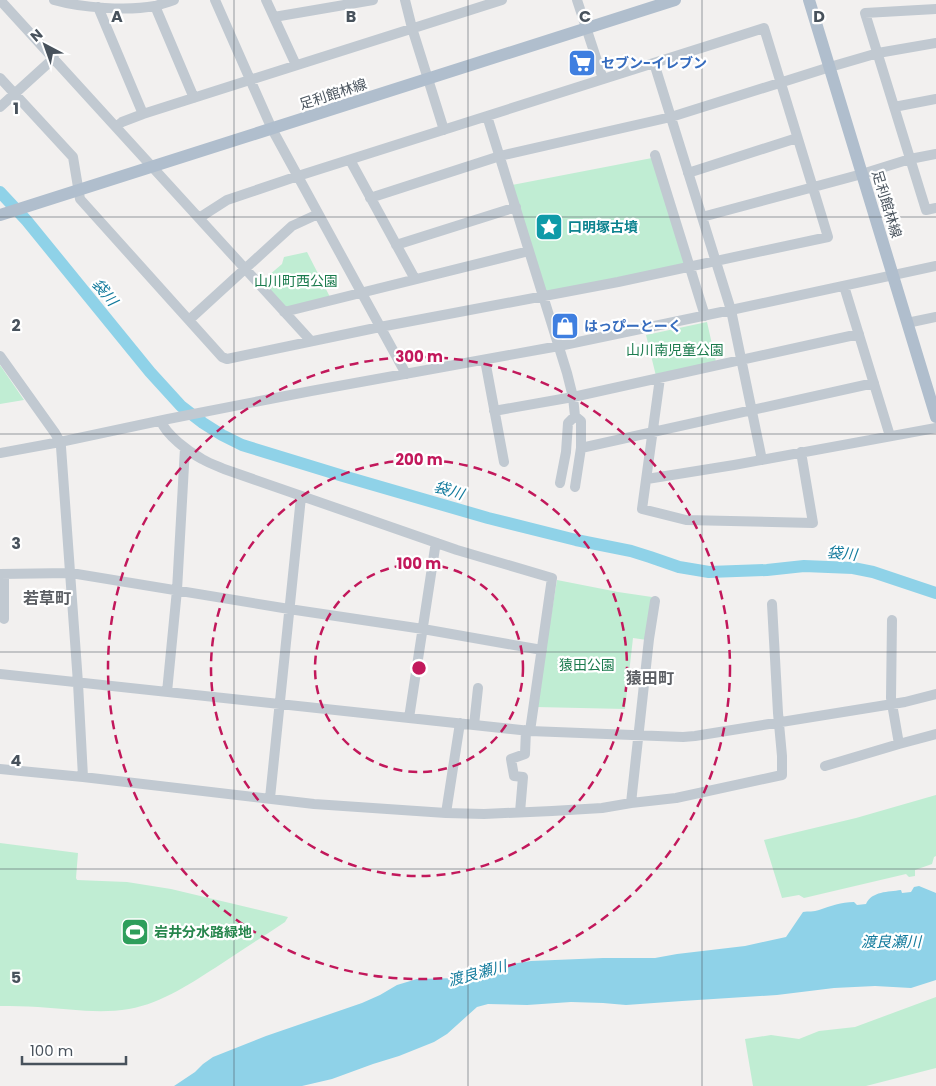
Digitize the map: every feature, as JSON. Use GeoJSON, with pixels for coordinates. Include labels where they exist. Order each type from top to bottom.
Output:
{"type":"FeatureCollection","features":[{"type":"Feature","properties":{"kind":"main road","name":"足利館林線"},"geometry":{"type":"LineString","coordinates":[[0,216],[675,0]]}},
{"type":"Feature","properties":{"kind":"main road","name":"足利館林線"},"geometry":{"type":"LineString","coordinates":[[809,0],[936,418]]}},
{"type":"Feature","properties":{"kind":"street"},"geometry":{"type":"LineString","coordinates":[[0,0],[311,341]]}},
{"type":"Feature","properties":{"kind":"street"},"geometry":{"type":"LineString","coordinates":[[54,0],[69,4],[116,8],[155,6],[174,0]]}},
{"type":"Feature","properties":{"kind":"street"},"geometry":{"type":"LineString","coordinates":[[215,0],[272,129],[406,374]]}},
{"type":"Feature","properties":{"kind":"street"},"geometry":{"type":"LineString","coordinates":[[266,0],[296,65]]}},
{"type":"Feature","properties":{"kind":"street"},"geometry":{"type":"LineString","coordinates":[[274,17],[373,0]]}},
{"type":"Feature","properties":{"kind":"street"},"geometry":{"type":"LineString","coordinates":[[405,0],[444,130]]}},
{"type":"Feature","properties":{"kind":"street"},"geometry":{"type":"LineString","coordinates":[[116,127],[122,122],[143,114],[502,0]]}},
{"type":"Feature","properties":{"kind":"street"},"geometry":{"type":"LineString","coordinates":[[577,0],[602,79]]}},
{"type":"Feature","properties":{"kind":"street"},"geometry":{"type":"LineString","coordinates":[[936,9],[900,5],[866,13],[926,210],[936,208]]}},
{"type":"Feature","properties":{"kind":"street"},"geometry":{"type":"LineString","coordinates":[[155,6],[194,98]]}},
{"type":"Feature","properties":{"kind":"street"},"geometry":{"type":"LineString","coordinates":[[98,7],[143,114]]}},
{"type":"Feature","properties":{"kind":"street"},"geometry":{"type":"LineString","coordinates":[[0,78],[73,157],[80,199],[222,357],[227,359],[380,327],[618,282],[828,237],[764,28],[298,176],[227,200],[199,218]]}},
{"type":"Feature","properties":{"kind":"street"},"geometry":{"type":"LineString","coordinates":[[370,198],[500,156],[671,116],[830,66],[878,53],[936,43]]}},
{"type":"Feature","properties":{"kind":"street"},"geometry":{"type":"LineString","coordinates":[[0,107],[54,58]]}},
{"type":"Feature","properties":{"kind":"street"},"geometry":{"type":"LineString","coordinates":[[654,63],[731,310],[762,460]]}},
{"type":"Feature","properties":{"kind":"street"},"geometry":{"type":"LineString","coordinates":[[894,108],[936,99]]}},
{"type":"Feature","properties":{"kind":"street"},"geometry":{"type":"LineString","coordinates":[[487,116],[567,373],[573,397],[575,416]]}},
{"type":"Feature","properties":{"kind":"street"},"geometry":{"type":"LineString","coordinates":[[688,173],[798,138]]}},
{"type":"Feature","properties":{"kind":"street"},"geometry":{"type":"LineString","coordinates":[[702,217],[813,188],[910,159],[936,154]]}},
{"type":"Feature","properties":{"kind":"street"},"geometry":{"type":"LineString","coordinates":[[655,155],[705,316]]}},
{"type":"Feature","properties":{"kind":"street"},"geometry":{"type":"LineString","coordinates":[[350,160],[415,279]]}},
{"type":"Feature","properties":{"kind":"street"},"geometry":{"type":"LineString","coordinates":[[396,245],[516,207]]}},
{"type":"Feature","properties":{"kind":"street"},"geometry":{"type":"LineString","coordinates":[[189,320],[292,226],[318,214]]}},
{"type":"Feature","properties":{"kind":"street"},"geometry":{"type":"LineString","coordinates":[[284,312],[529,251]]}},
{"type":"Feature","properties":{"kind":"street"},"geometry":{"type":"LineString","coordinates":[[0,454],[164,420],[559,346],[936,266]]}},
{"type":"Feature","properties":{"kind":"street"},"geometry":{"type":"LineString","coordinates":[[844,286],[890,436]]}},
{"type":"Feature","properties":{"kind":"street"},"geometry":{"type":"LineString","coordinates":[[907,323],[936,317]]}},
{"type":"Feature","properties":{"kind":"street"},"geometry":{"type":"LineString","coordinates":[[494,411],[573,397],[859,334]]}},
{"type":"Feature","properties":{"kind":"street"},"geometry":{"type":"LineString","coordinates":[[0,356],[60,442],[83,777]]}},
{"type":"Feature","properties":{"kind":"street"},"geometry":{"type":"LineString","coordinates":[[484,360],[504,462]]}},
{"type":"Feature","properties":{"kind":"street"},"geometry":{"type":"LineString","coordinates":[[660,378],[642,509],[686,520],[813,523],[801,452]]}},
{"type":"Feature","properties":{"kind":"street"},"geometry":{"type":"LineString","coordinates":[[581,448],[874,384]]}},
{"type":"Feature","properties":{"kind":"street"},"geometry":{"type":"LineString","coordinates":[[575,416],[581,420],[581,448],[575,488]]}},
{"type":"Feature","properties":{"kind":"street"},"geometry":{"type":"LineString","coordinates":[[560,483],[566,452],[568,423],[575,416]]}},
{"type":"Feature","properties":{"kind":"street"},"geometry":{"type":"LineString","coordinates":[[164,420],[165,428],[185,448],[202,460],[224,470],[437,543],[552,578],[525,754],[511,759],[514,776],[523,777],[520,812]]}},
{"type":"Feature","properties":{"kind":"street"},"geometry":{"type":"LineString","coordinates":[[646,479],[936,428]]}},
{"type":"Feature","properties":{"kind":"street"},"geometry":{"type":"LineString","coordinates":[[167,692],[177,590],[185,448]]}},
{"type":"Feature","properties":{"kind":"street"},"geometry":{"type":"LineString","coordinates":[[270,798],[302,497]]}},
{"type":"Feature","properties":{"kind":"street"},"geometry":{"type":"LineString","coordinates":[[409,718],[437,543]]}},
{"type":"Feature","properties":{"kind":"street"},"geometry":{"type":"LineString","coordinates":[[4,619],[2,574],[70,573],[542,650]]}},
{"type":"Feature","properties":{"kind":"street"},"geometry":{"type":"LineString","coordinates":[[631,803],[655,601]]}},
{"type":"Feature","properties":{"kind":"street"},"geometry":{"type":"LineString","coordinates":[[0,769],[314,804],[446,813],[602,808],[676,798],[782,775],[772,604]]}},
{"type":"Feature","properties":{"kind":"street"},"geometry":{"type":"LineString","coordinates":[[892,620],[892,704],[900,744]]}},
{"type":"Feature","properties":{"kind":"street"},"geometry":{"type":"LineString","coordinates":[[0,674],[528,730],[683,737],[892,704],[936,694]]}},
{"type":"Feature","properties":{"kind":"street"},"geometry":{"type":"LineString","coordinates":[[474,725],[478,688]]}},
{"type":"Feature","properties":{"kind":"street"},"geometry":{"type":"LineString","coordinates":[[446,813],[460,723]]}},
{"type":"Feature","properties":{"kind":"street"},"geometry":{"type":"LineString","coordinates":[[825,766],[936,734]]}},
{"type":"Feature","properties":{"kind":"green space"},"geometry":{"type":"Polygon","coordinates":[[[652,158],[686,265],[549,292],[544,290],[512,185],[652,158]]]}},
{"type":"Feature","properties":{"kind":"green space","name":"山川町西公園"},"geometry":{"type":"Polygon","coordinates":[[[307,252],[330,297],[289,307],[283,306],[261,282],[282,264],[284,257],[307,252]]]}},
{"type":"Feature","properties":{"kind":"green space","name":"山川南児童公園"},"geometry":{"type":"Polygon","coordinates":[[[707,322],[716,362],[656,376],[646,335],[707,322]]]}},
{"type":"Feature","properties":{"kind":"green space"},"geometry":{"type":"Polygon","coordinates":[[[0,365],[24,400],[0,404],[0,365]]]}},
{"type":"Feature","properties":{"kind":"green space","name":"猿田公園"},"geometry":{"type":"Polygon","coordinates":[[[557,580],[652,597],[647,640],[633,638],[625,709],[536,707],[557,580]]]}},
{"type":"Feature","properties":{"kind":"green space"},"geometry":{"type":"Polygon","coordinates":[[[936,795],[936,856],[932,864],[915,870],[915,876],[909,877],[906,874],[804,898],[799,895],[782,898],[764,840],[856,818],[936,795]]]}},
{"type":"Feature","properties":{"kind":"green space","name":"岩井分水路緑地"},"geometry":{"type":"Polygon","coordinates":[[[0,843],[78,853],[77,880],[127,882],[171,889],[288,917],[285,922],[189,985],[166,997],[142,1006],[129,1009],[95,1011],[0,1006],[0,843]]]}},
{"type":"Feature","properties":{"kind":"green space"},"geometry":{"type":"Polygon","coordinates":[[[936,997],[936,1068],[866,1086],[753,1086],[745,1039],[771,1035],[799,1039],[819,1031],[855,1027],[936,997]]]}},
{"type":"Feature","properties":{"kind":"water","name":"渡良瀬川"},"geometry":{"type":"Polygon","coordinates":[[[919,886],[936,893],[936,980],[911,988],[875,986],[834,988],[777,995],[626,1005],[571,1002],[527,1005],[488,1004],[477,1007],[447,1034],[434,1042],[332,1079],[302,1086],[174,1086],[213,1057],[266,1036],[362,1003],[397,985],[417,979],[457,978],[484,968],[531,961],[655,958],[745,946],[786,937],[803,912],[817,911],[836,904],[854,902],[857,905],[866,904],[876,894],[901,890],[902,893],[911,892],[914,887],[919,886]]]}},
{"type":"Feature","properties":{"kind":"waterway","name":"袋川"},"geometry":{"type":"LineString","coordinates":[[0,192],[27,221],[150,372],[181,406],[203,423],[242,445],[488,518],[576,540],[631,551],[679,567],[709,572],[767,570],[804,566],[853,568],[873,572],[936,593]]}},
{"type":"Feature","properties":{"kind":"place","name":"セブン-イレブン"},"geometry":{"type":"Point","coordinates":[582,63]}},
{"type":"Feature","properties":{"kind":"place","name":"口明塚古墳"},"geometry":{"type":"Point","coordinates":[549,227]}},
{"type":"Feature","properties":{"kind":"place","name":"はっぴーとーく"},"geometry":{"type":"Point","coordinates":[565,326]}},
{"type":"Feature","properties":{"kind":"place","name":"岩井分水路緑地"},"geometry":{"type":"Point","coordinates":[135,932]}},
{"type":"Feature","properties":{"kind":"district","name":"若草町"},"geometry":{"type":"Point","coordinates":[47,598]}},
{"type":"Feature","properties":{"kind":"district","name":"猿田町"},"geometry":{"type":"Point","coordinates":[650,678]}}]}
